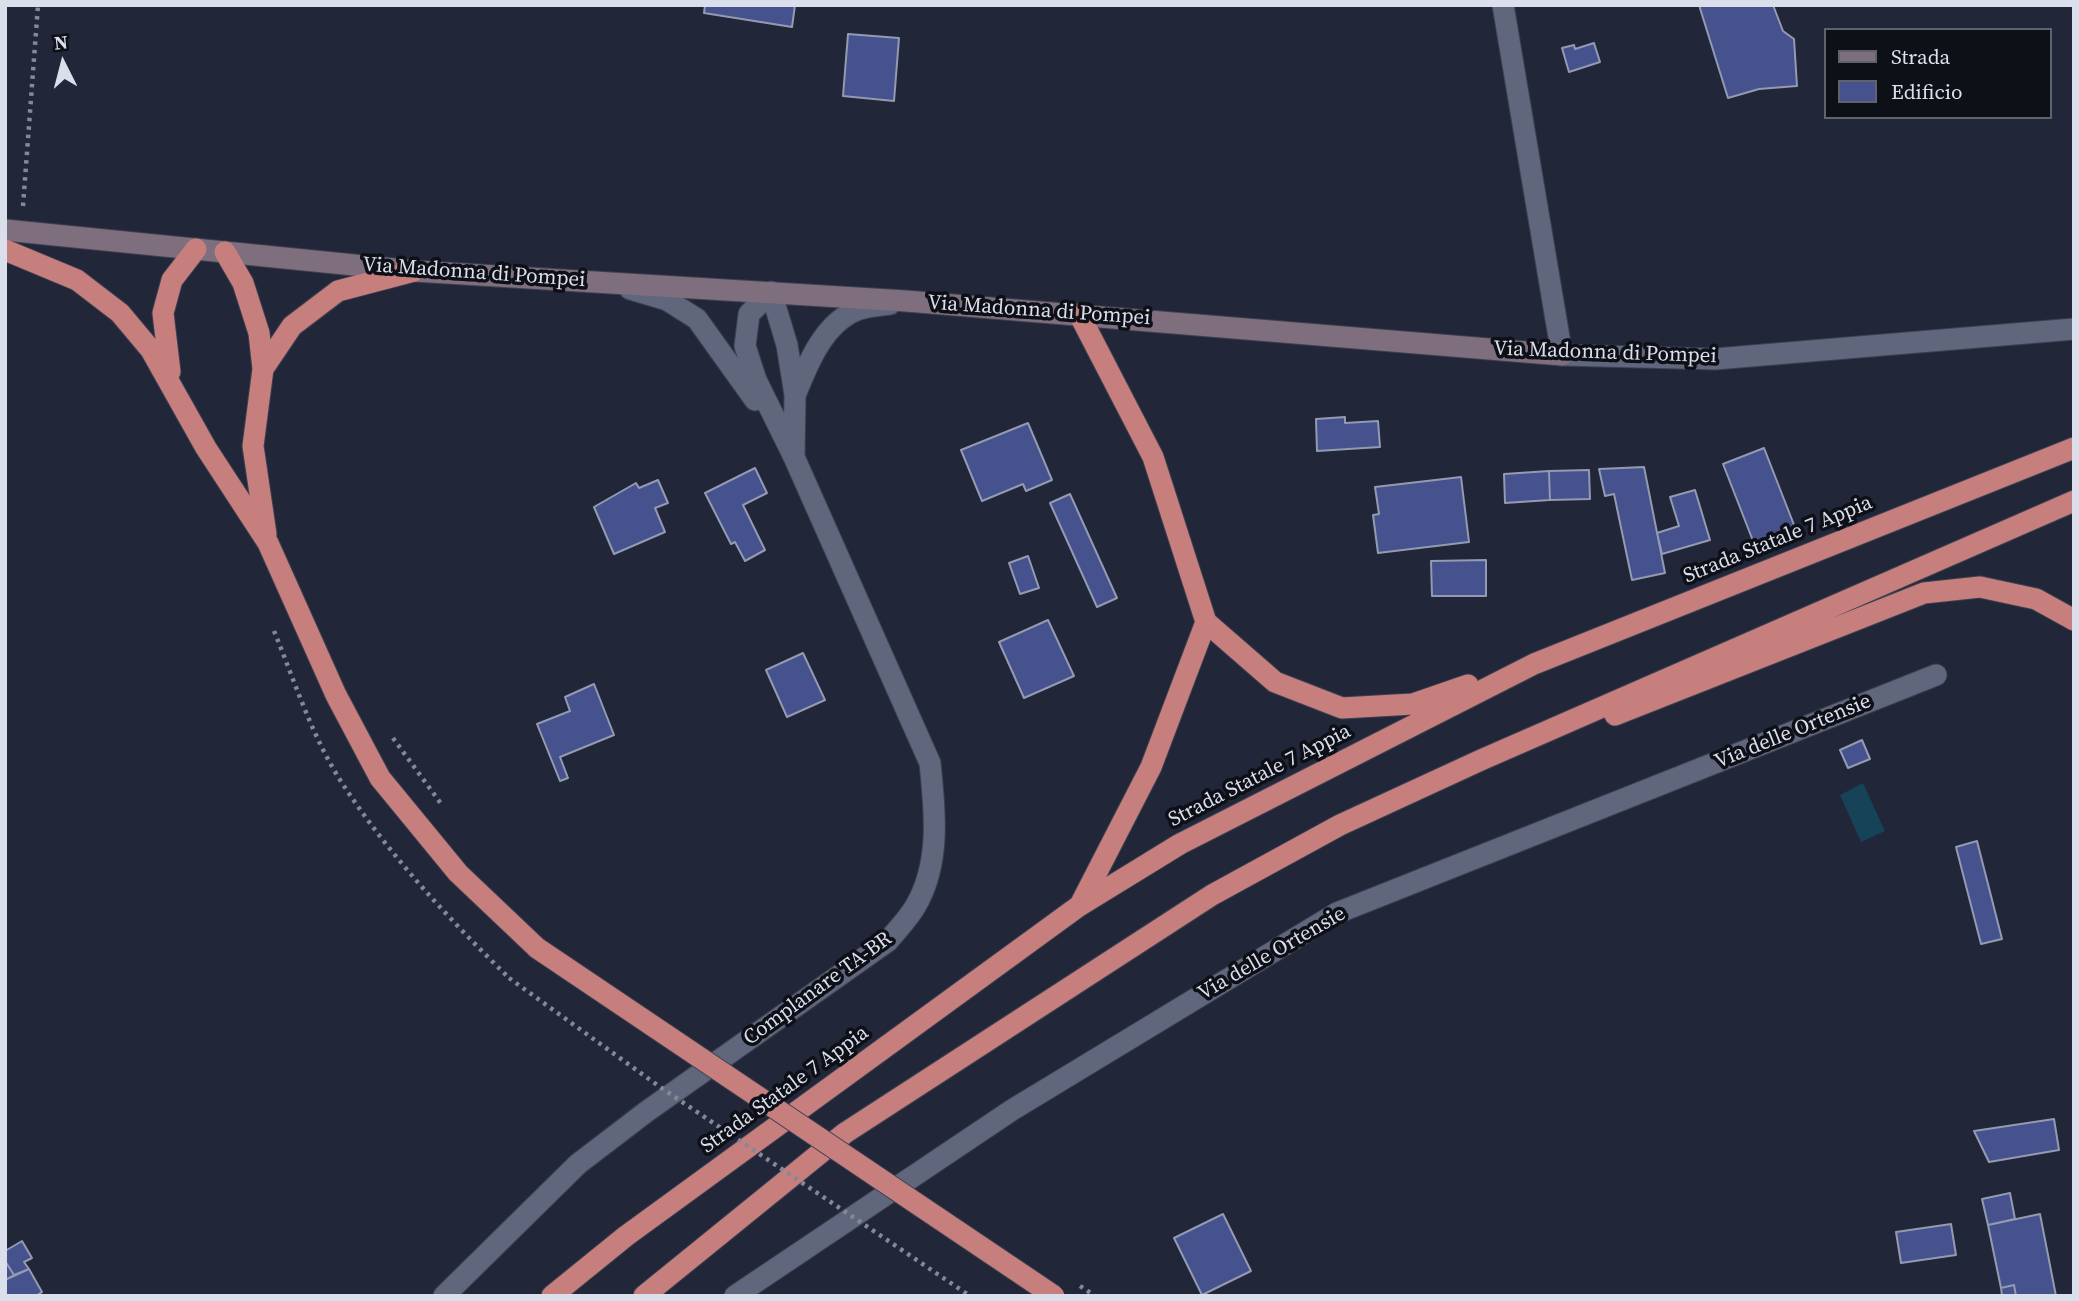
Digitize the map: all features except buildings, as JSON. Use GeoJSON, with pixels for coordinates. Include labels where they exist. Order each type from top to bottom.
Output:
{"type":"FeatureCollection","features":[{"type":"Feature","properties":{"kind":"highway"},"geometry":{"type":"LineString","coordinates":[[176,394],[166,354],[163,313],[172,280],[196,249]]}},
{"type":"Feature","properties":{"kind":"highway"},"geometry":{"type":"LineString","coordinates":[[5,250],[77,280],[120,313],[151,350],[268,543],[336,695],[380,778],[458,873],[537,948],[1054,1296]]}},
{"type":"Feature","properties":{"kind":"highway"},"geometry":{"type":"LineString","coordinates":[[225,252],[243,283],[259,333],[263,369],[253,446],[268,543]]}},
{"type":"Feature","properties":{"kind":"highway"},"geometry":{"type":"LineString","coordinates":[[263,369],[292,326],[338,292],[414,271]]}},
{"type":"Feature","properties":{"kind":"highway"},"geometry":{"type":"LineString","coordinates":[[1079,314],[1153,457],[1206,622],[1275,682],[1342,708],[1413,704],[1534,664]]}},
{"type":"Feature","properties":{"kind":"highway","name":"Strada Statale 7 Appia"},"geometry":{"type":"LineString","coordinates":[[552,1296],[626,1236],[1079,906],[1180,845],[1534,664],[2074,448]]}},
{"type":"Feature","properties":{"kind":"highway"},"geometry":{"type":"LineString","coordinates":[[644,1296],[845,1133],[1212,895],[1340,825],[1481,760],[2074,501]]}},
{"type":"Feature","properties":{"kind":"highway"},"geometry":{"type":"LineString","coordinates":[[1481,760],[1633,709],[1924,593],[1980,587],[2036,599],[2074,620]]}},
{"type":"Feature","properties":{"kind":"highway"},"geometry":{"type":"LineString","coordinates":[[1079,906],[1151,767],[1206,622]]}},
{"type":"Feature","properties":{"kind":"street"},"geometry":{"type":"LineString","coordinates":[[1503,5],[1562,355]]}},
{"type":"Feature","properties":{"kind":"street","name":"Via Madonna di Pompei"},"geometry":{"type":"LineString","coordinates":[[13,231],[414,271],[906,301],[1562,355],[1715,359],[2074,329]]}},
{"type":"Feature","properties":{"kind":"street"},"geometry":{"type":"LineString","coordinates":[[603,281],[667,300],[697,319],[794,457]]}},
{"type":"Feature","properties":{"kind":"street"},"geometry":{"type":"LineString","coordinates":[[771,292],[787,345],[795,395],[794,457],[756,380],[745,346],[750,314],[771,292]]}},
{"type":"Feature","properties":{"kind":"street"},"geometry":{"type":"LineString","coordinates":[[795,395],[810,357],[836,325],[856,310],[906,301]]}},
{"type":"Feature","properties":{"kind":"street","name":"Complanare TA-BR"},"geometry":{"type":"LineString","coordinates":[[444,1296],[578,1164],[888,941],[916,906],[932,852],[936,817],[930,763],[794,457]]}},
{"type":"Feature","properties":{"kind":"street","name":"Via delle Ortensie"},"geometry":{"type":"LineString","coordinates":[[735,1296],[1012,1110],[1337,914],[1936,674]]}},
{"type":"Feature","properties":{"kind":"path"},"geometry":{"type":"LineString","coordinates":[[13,231],[38,5]]}},
{"type":"Feature","properties":{"kind":"path"},"geometry":{"type":"LineString","coordinates":[[271,626],[319,740],[342,783],[436,906],[509,978],[660,1087],[970,1296]]}},
{"type":"Feature","properties":{"kind":"path"},"geometry":{"type":"LineString","coordinates":[[390,734],[447,813]]}},
{"type":"Feature","properties":{"kind":"water"},"geometry":{"type":"Polygon","coordinates":[[[1863,783],[1885,831],[1861,842],[1840,795],[1863,783]]]}}]}
